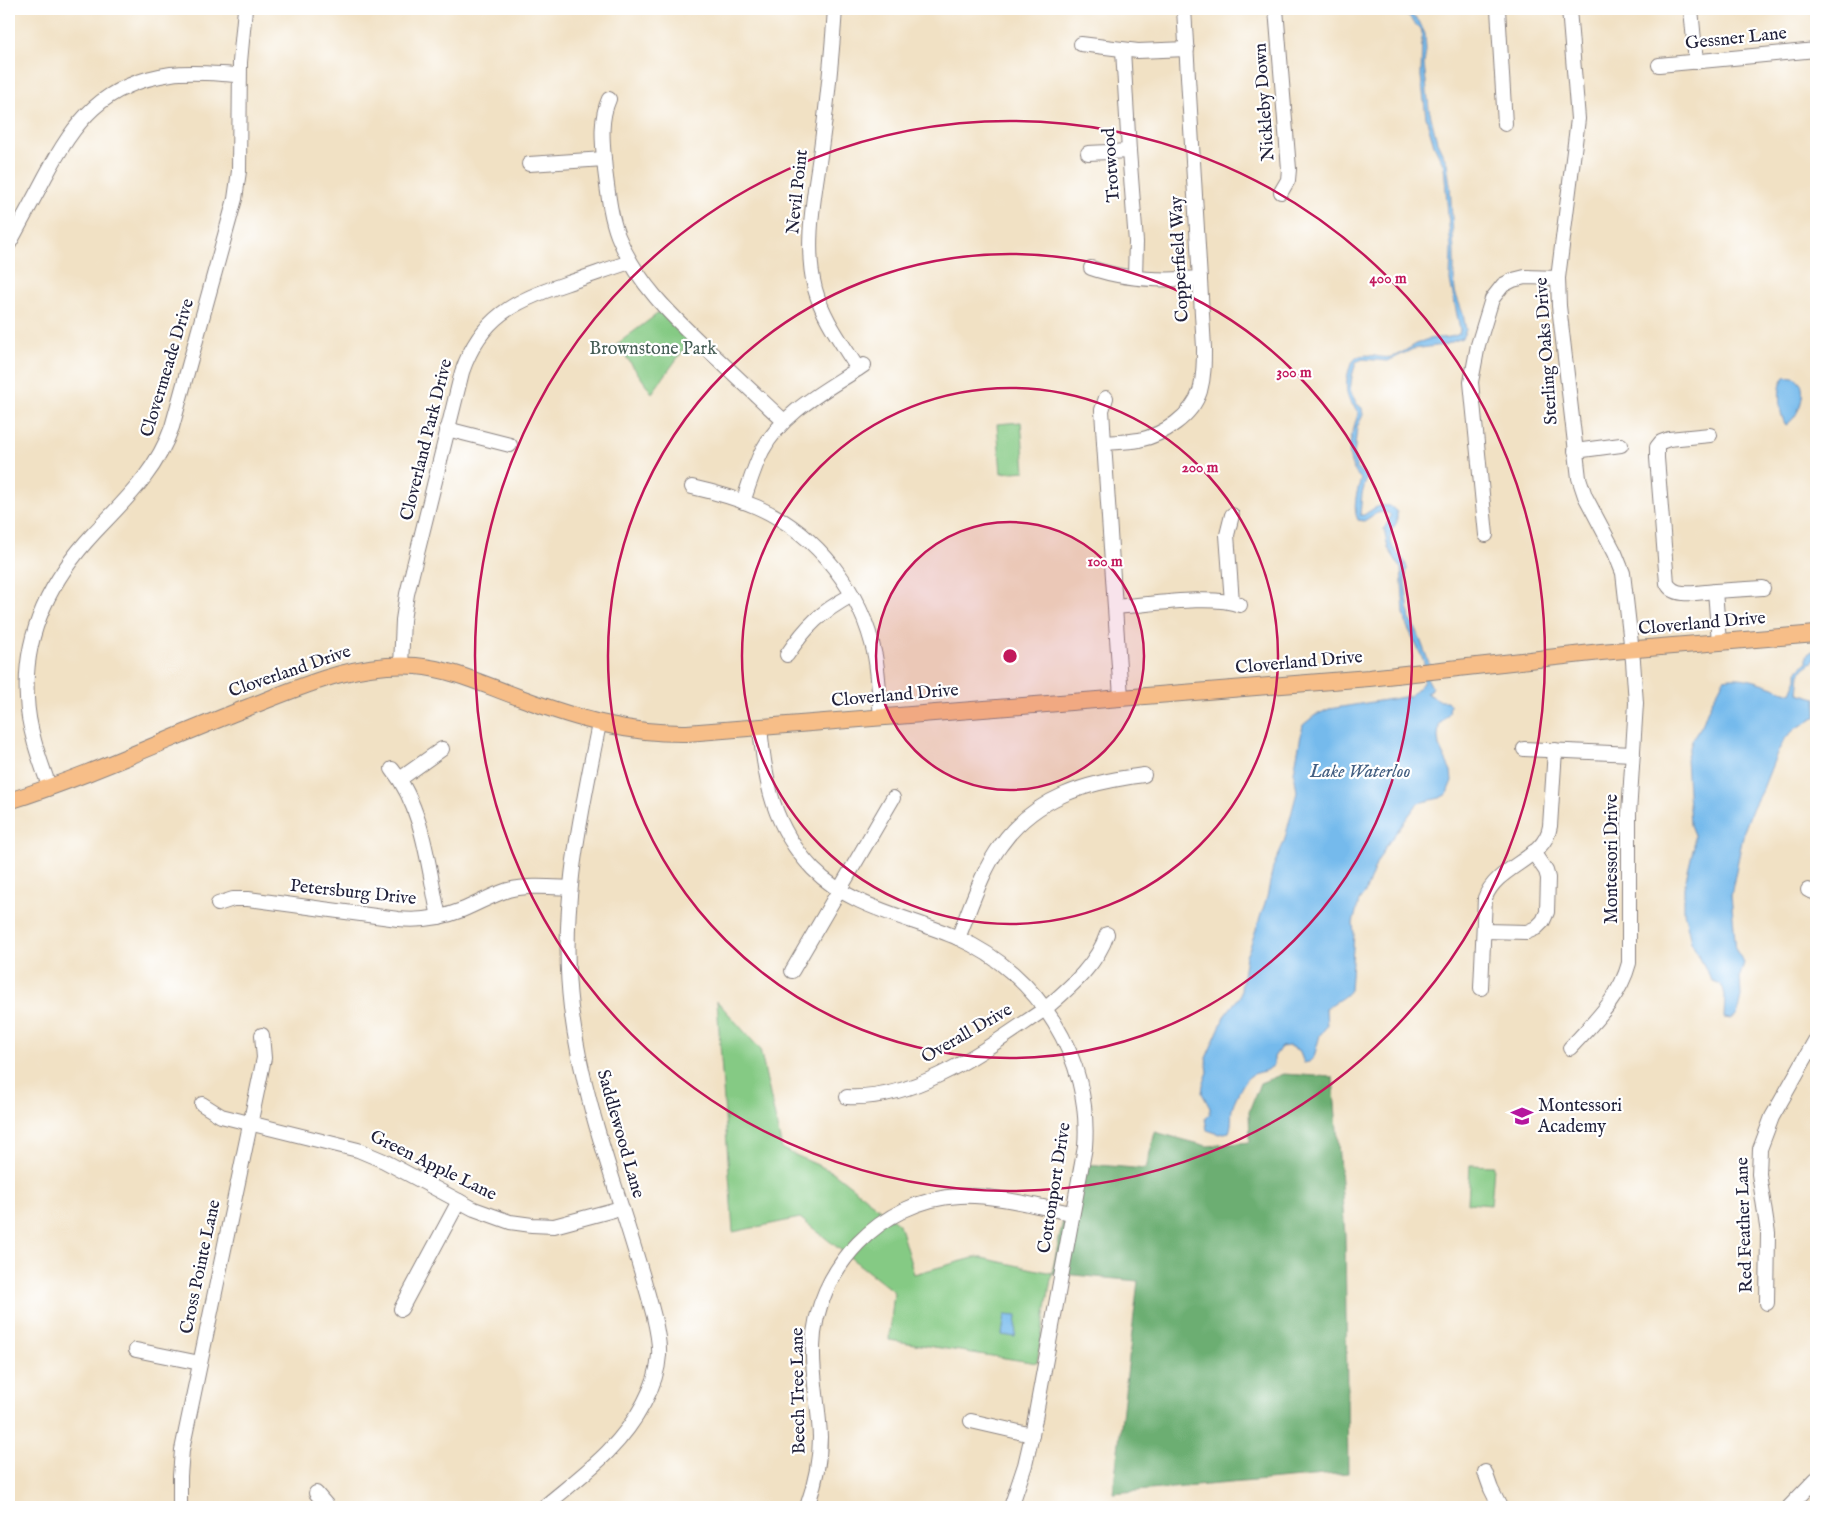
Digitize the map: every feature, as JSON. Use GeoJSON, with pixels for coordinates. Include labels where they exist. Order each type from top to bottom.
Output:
{"type":"FeatureCollection","features":[{"type":"Feature","properties":{"kind":"main road","name":"Cloverland Drive"},"geometry":{"type":"LineString","coordinates":[[9,801],[329,676],[351,670],[387,665],[434,669],[454,674],[599,724],[632,730],[675,734],[1368,678],[1632,650],[1816,634]]}},
{"type":"Feature","properties":{"kind":"street","name":"Clovermeade Drive"},"geometry":{"type":"LineString","coordinates":[[49,786],[36,748],[27,698],[28,662],[34,633],[45,603],[59,577],[86,542],[150,471],[168,437],[235,199],[239,171],[239,75],[245,9]]}},
{"type":"Feature","properties":{"kind":"street","name":"Nevil Point"},"geometry":{"type":"LineString","coordinates":[[784,421],[804,404],[861,367],[833,330],[822,308],[815,288],[811,260],[812,224],[830,85],[835,9]]}},
{"type":"Feature","properties":{"kind":"street","name":"Copperfield Way"},"geometry":{"type":"LineString","coordinates":[[1104,444],[1138,440],[1154,436],[1169,428],[1192,406],[1199,393],[1204,368],[1184,9]]}},
{"type":"Feature","properties":{"kind":"street","name":"Nickleby Down"},"geometry":{"type":"LineString","coordinates":[[1276,9],[1289,169],[1288,180],[1281,192]]}},
{"type":"Feature","properties":{"kind":"street"},"geometry":{"type":"LineString","coordinates":[[1498,9],[1505,124]]}},
{"type":"Feature","properties":{"kind":"street","name":"Sterling Oaks Drive"},"geometry":{"type":"LineString","coordinates":[[1569,9],[1578,119],[1558,278],[1559,306],[1577,473],[1582,490],[1615,553],[1623,573],[1632,650]]}},
{"type":"Feature","properties":{"kind":"street"},"geometry":{"type":"LineString","coordinates":[[1691,9],[1696,62]]}},
{"type":"Feature","properties":{"kind":"street"},"geometry":{"type":"LineString","coordinates":[[1081,44],[1147,52],[1187,49]]}},
{"type":"Feature","properties":{"kind":"street","name":"Trotwood"},"geometry":{"type":"LineString","coordinates":[[1123,50],[1136,242],[1135,277]]}},
{"type":"Feature","properties":{"kind":"street","name":"Gessner Lane"},"geometry":{"type":"LineString","coordinates":[[1659,65],[1816,50]]}},
{"type":"Feature","properties":{"kind":"street"},"geometry":{"type":"LineString","coordinates":[[9,244],[68,136],[84,116],[102,101],[132,84],[164,75],[193,73],[239,75]]}},
{"type":"Feature","properties":{"kind":"street"},"geometry":{"type":"LineString","coordinates":[[609,99],[603,116],[604,159],[613,220],[630,262],[647,287],[670,314],[784,421],[762,452],[744,502]]}},
{"type":"Feature","properties":{"kind":"street"},"geometry":{"type":"LineString","coordinates":[[1088,153],[1129,151]]}},
{"type":"Feature","properties":{"kind":"street"},"geometry":{"type":"LineString","coordinates":[[529,164],[604,159]]}},
{"type":"Feature","properties":{"kind":"street","name":"Cloverland Park Drive"},"geometry":{"type":"LineString","coordinates":[[401,666],[403,620],[407,594],[447,429],[462,372],[470,352],[483,332],[503,311],[519,302],[542,292],[630,262]]}},
{"type":"Feature","properties":{"kind":"street"},"geometry":{"type":"LineString","coordinates":[[1091,268],[1114,275],[1135,277],[1180,280],[1200,278]]}},
{"type":"Feature","properties":{"kind":"street"},"geometry":{"type":"LineString","coordinates":[[1486,535],[1470,382],[1478,346],[1492,298],[1503,285],[1525,277],[1558,278]]}},
{"type":"Feature","properties":{"kind":"street"},"geometry":{"type":"LineString","coordinates":[[1106,398],[1102,410],[1121,697]]}},
{"type":"Feature","properties":{"kind":"street"},"geometry":{"type":"LineString","coordinates":[[447,429],[510,444]]}},
{"type":"Feature","properties":{"kind":"street"},"geometry":{"type":"LineString","coordinates":[[1710,435],[1665,440],[1658,448],[1657,458],[1667,585],[1671,590],[1680,593],[1763,588]]}},
{"type":"Feature","properties":{"kind":"street"},"geometry":{"type":"LineString","coordinates":[[1575,451],[1621,445]]}},
{"type":"Feature","properties":{"kind":"street"},"geometry":{"type":"LineString","coordinates":[[692,487],[744,502],[771,514],[806,538],[828,560],[852,594],[862,615],[874,653],[881,717]]}},
{"type":"Feature","properties":{"kind":"street"},"geometry":{"type":"LineString","coordinates":[[1116,607],[1207,601],[1236,604],[1227,534],[1232,515]]}},
{"type":"Feature","properties":{"kind":"street"},"geometry":{"type":"LineString","coordinates":[[1715,591],[1719,642]]}},
{"type":"Feature","properties":{"kind":"street"},"geometry":{"type":"LineString","coordinates":[[787,655],[818,617],[852,594]]}},
{"type":"Feature","properties":{"kind":"street","name":"Montessori Drive"},"geometry":{"type":"LineString","coordinates":[[1570,1048],[1617,993],[1625,978],[1629,964],[1629,814],[1636,703],[1632,650]]}},
{"type":"Feature","properties":{"kind":"street","name":"Saddlewood Lane"},"geometry":{"type":"LineString","coordinates":[[544,1507],[592,1469],[619,1441],[637,1416],[650,1392],[659,1359],[659,1345],[654,1317],[585,1083],[574,1029],[567,958],[570,888],[577,830],[599,724]]}},
{"type":"Feature","properties":{"kind":"street","name":"Cottonport Drive"},"geometry":{"type":"LineString","coordinates":[[760,727],[766,779],[773,807],[797,849],[812,868],[840,890],[876,908],[958,938],[982,950],[1004,965],[1021,980],[1045,1009],[1071,1055],[1080,1083],[1085,1109],[1084,1147],[1032,1436],[1025,1465],[1011,1507]]}},
{"type":"Feature","properties":{"kind":"street"},"geometry":{"type":"LineString","coordinates":[[439,917],[418,818],[411,799],[396,774],[442,749]]}},
{"type":"Feature","properties":{"kind":"street"},"geometry":{"type":"LineString","coordinates":[[1524,749],[1633,754]]}},
{"type":"Feature","properties":{"kind":"street"},"geometry":{"type":"LineString","coordinates":[[1482,988],[1485,898],[1497,879],[1534,852],[1546,840],[1550,830],[1555,750]]}},
{"type":"Feature","properties":{"kind":"street"},"geometry":{"type":"LineString","coordinates":[[958,938],[994,854],[1006,838],[1030,814],[1054,798],[1081,787],[1106,780],[1144,775]]}},
{"type":"Feature","properties":{"kind":"street"},"geometry":{"type":"LineString","coordinates":[[792,971],[892,798]]}},
{"type":"Feature","properties":{"kind":"street"},"geometry":{"type":"LineString","coordinates":[[1484,931],[1527,932],[1543,922],[1547,912],[1548,878],[1546,871],[1534,852]]}},
{"type":"Feature","properties":{"kind":"street","name":"Petersburg Drive"},"geometry":{"type":"LineString","coordinates":[[218,904],[240,899],[414,920],[439,917],[460,911],[509,890],[537,886],[570,888]]}},
{"type":"Feature","properties":{"kind":"street","name":"Overall Drive"},"geometry":{"type":"LineString","coordinates":[[847,1096],[868,1097],[883,1094],[930,1079],[972,1057],[1045,1009],[1093,961],[1101,950],[1107,934]]}},
{"type":"Feature","properties":{"kind":"street","name":"Cross Pointe Lane"},"geometry":{"type":"LineString","coordinates":[[180,1507],[181,1456],[251,1123],[264,1054],[262,1035]]}},
{"type":"Feature","properties":{"kind":"street","name":"Red Feather Lane"},"geometry":{"type":"LineString","coordinates":[[1767,1303],[1768,1233],[1759,1174],[1760,1153],[1772,1117],[1816,1039]]}},
{"type":"Feature","properties":{"kind":"street","name":"Green Apple Lane"},"geometry":{"type":"LineString","coordinates":[[202,1104],[221,1116],[358,1150],[384,1161],[459,1202],[488,1215],[510,1222],[548,1226],[574,1222],[621,1208]]}},
{"type":"Feature","properties":{"kind":"street","name":"Beech Tree Lane"},"geometry":{"type":"LineString","coordinates":[[806,1507],[816,1480],[820,1451],[813,1354],[817,1316],[822,1298],[833,1275],[856,1246],[869,1232],[900,1211],[946,1197],[974,1196],[1072,1213]]}},
{"type":"Feature","properties":{"kind":"street"},"geometry":{"type":"LineString","coordinates":[[401,1309],[459,1202]]}},
{"type":"Feature","properties":{"kind":"street"},"geometry":{"type":"LineString","coordinates":[[136,1350],[200,1363]]}},
{"type":"Feature","properties":{"kind":"street"},"geometry":{"type":"LineString","coordinates":[[971,1421],[1032,1436]]}},
{"type":"Feature","properties":{"kind":"street"},"geometry":{"type":"LineString","coordinates":[[1485,1472],[1491,1490],[1500,1507]]}},
{"type":"Feature","properties":{"kind":"street"},"geometry":{"type":"LineString","coordinates":[[1789,1507],[1816,1479]]}},
{"type":"Feature","properties":{"kind":"street"},"geometry":{"type":"LineString","coordinates":[[316,1493],[328,1507]]}},
{"type":"Feature","properties":{"kind":"green space","name":"Brownstone Park"},"geometry":{"type":"Polygon","coordinates":[[[660,312],[690,341],[652,393],[617,344],[660,312]]]}},
{"type":"Feature","properties":{"kind":"green space"},"geometry":{"type":"Polygon","coordinates":[[[1021,422],[1025,471],[1001,473],[997,424],[1021,422]]]}},
{"type":"Feature","properties":{"kind":"green space"},"geometry":{"type":"Polygon","coordinates":[[[717,1001],[760,1049],[782,1149],[833,1172],[899,1224],[914,1274],[977,1257],[1052,1273],[1037,1363],[889,1340],[894,1292],[800,1218],[733,1232],[717,1001]]]}},
{"type":"Feature","properties":{"kind":"green space"},"geometry":{"type":"Polygon","coordinates":[[[1283,1074],[1333,1077],[1345,1235],[1348,1473],[1113,1493],[1138,1281],[1052,1273],[1075,1163],[1146,1169],[1155,1132],[1207,1146],[1250,1142],[1249,1111],[1260,1083],[1283,1074]]]}},
{"type":"Feature","properties":{"kind":"green space"},"geometry":{"type":"Polygon","coordinates":[[[1470,1165],[1494,1166],[1491,1205],[1468,1203],[1470,1165]]]}},
{"type":"Feature","properties":{"kind":"water","name":"Lake Waterloo"},"geometry":{"type":"Polygon","coordinates":[[[1391,9],[1400,9],[1419,21],[1425,34],[1426,50],[1424,64],[1429,109],[1437,142],[1447,163],[1450,185],[1455,292],[1463,314],[1466,330],[1462,338],[1444,345],[1413,349],[1388,361],[1363,359],[1356,362],[1350,391],[1357,404],[1362,408],[1363,415],[1357,427],[1354,456],[1357,469],[1367,477],[1362,494],[1360,515],[1364,515],[1382,506],[1390,506],[1397,512],[1397,522],[1391,531],[1391,542],[1407,568],[1405,582],[1410,621],[1417,631],[1429,663],[1427,678],[1432,687],[1426,693],[1441,701],[1447,701],[1450,705],[1449,713],[1439,725],[1438,737],[1439,746],[1451,771],[1452,781],[1447,794],[1440,798],[1418,803],[1386,846],[1377,862],[1365,893],[1359,901],[1353,923],[1350,990],[1345,996],[1326,1009],[1327,1026],[1320,1035],[1314,1057],[1309,1062],[1304,1063],[1299,1050],[1289,1046],[1281,1047],[1274,1057],[1274,1065],[1267,1070],[1252,1075],[1244,1082],[1233,1105],[1229,1132],[1219,1134],[1207,1130],[1205,1118],[1210,1114],[1210,1108],[1202,1093],[1208,1072],[1206,1058],[1225,1015],[1240,996],[1246,956],[1267,897],[1273,867],[1284,842],[1297,792],[1294,772],[1303,725],[1314,716],[1329,709],[1410,696],[1423,683],[1425,668],[1423,659],[1407,626],[1404,613],[1401,568],[1388,548],[1384,529],[1391,516],[1388,513],[1381,512],[1364,521],[1358,520],[1356,515],[1355,505],[1361,479],[1351,461],[1350,441],[1358,412],[1350,401],[1347,392],[1348,374],[1352,362],[1356,358],[1364,355],[1391,357],[1429,339],[1455,336],[1459,334],[1460,330],[1450,280],[1451,249],[1444,166],[1434,145],[1426,117],[1421,76],[1422,37],[1420,29],[1409,17],[1391,9]]]}},
{"type":"Feature","properties":{"kind":"water"},"geometry":{"type":"Polygon","coordinates":[[[1785,377],[1794,377],[1802,387],[1801,404],[1792,420],[1786,425],[1780,401],[1780,387],[1785,377]]]}},
{"type":"Feature","properties":{"kind":"water"},"geometry":{"type":"Polygon","coordinates":[[[1812,651],[1816,652],[1814,661],[1804,668],[1800,674],[1798,693],[1816,698],[1816,717],[1795,729],[1785,739],[1777,753],[1744,831],[1731,895],[1736,950],[1744,963],[1740,976],[1741,997],[1737,1015],[1731,1019],[1724,1018],[1725,995],[1723,989],[1720,985],[1713,982],[1691,942],[1684,912],[1684,887],[1694,846],[1694,835],[1690,825],[1686,759],[1692,740],[1702,725],[1707,711],[1724,679],[1741,678],[1791,693],[1797,679],[1797,671],[1807,662],[1807,655],[1812,651]]]}},
{"type":"Feature","properties":{"kind":"water"},"geometry":{"type":"Polygon","coordinates":[[[1005,1315],[1017,1316],[1015,1337],[1002,1335],[1005,1315]]]}},
{"type":"Feature","properties":{"kind":"place","name":"Montessori Academy"},"geometry":{"type":"Point","coordinates":[1522,1116]}}]}
